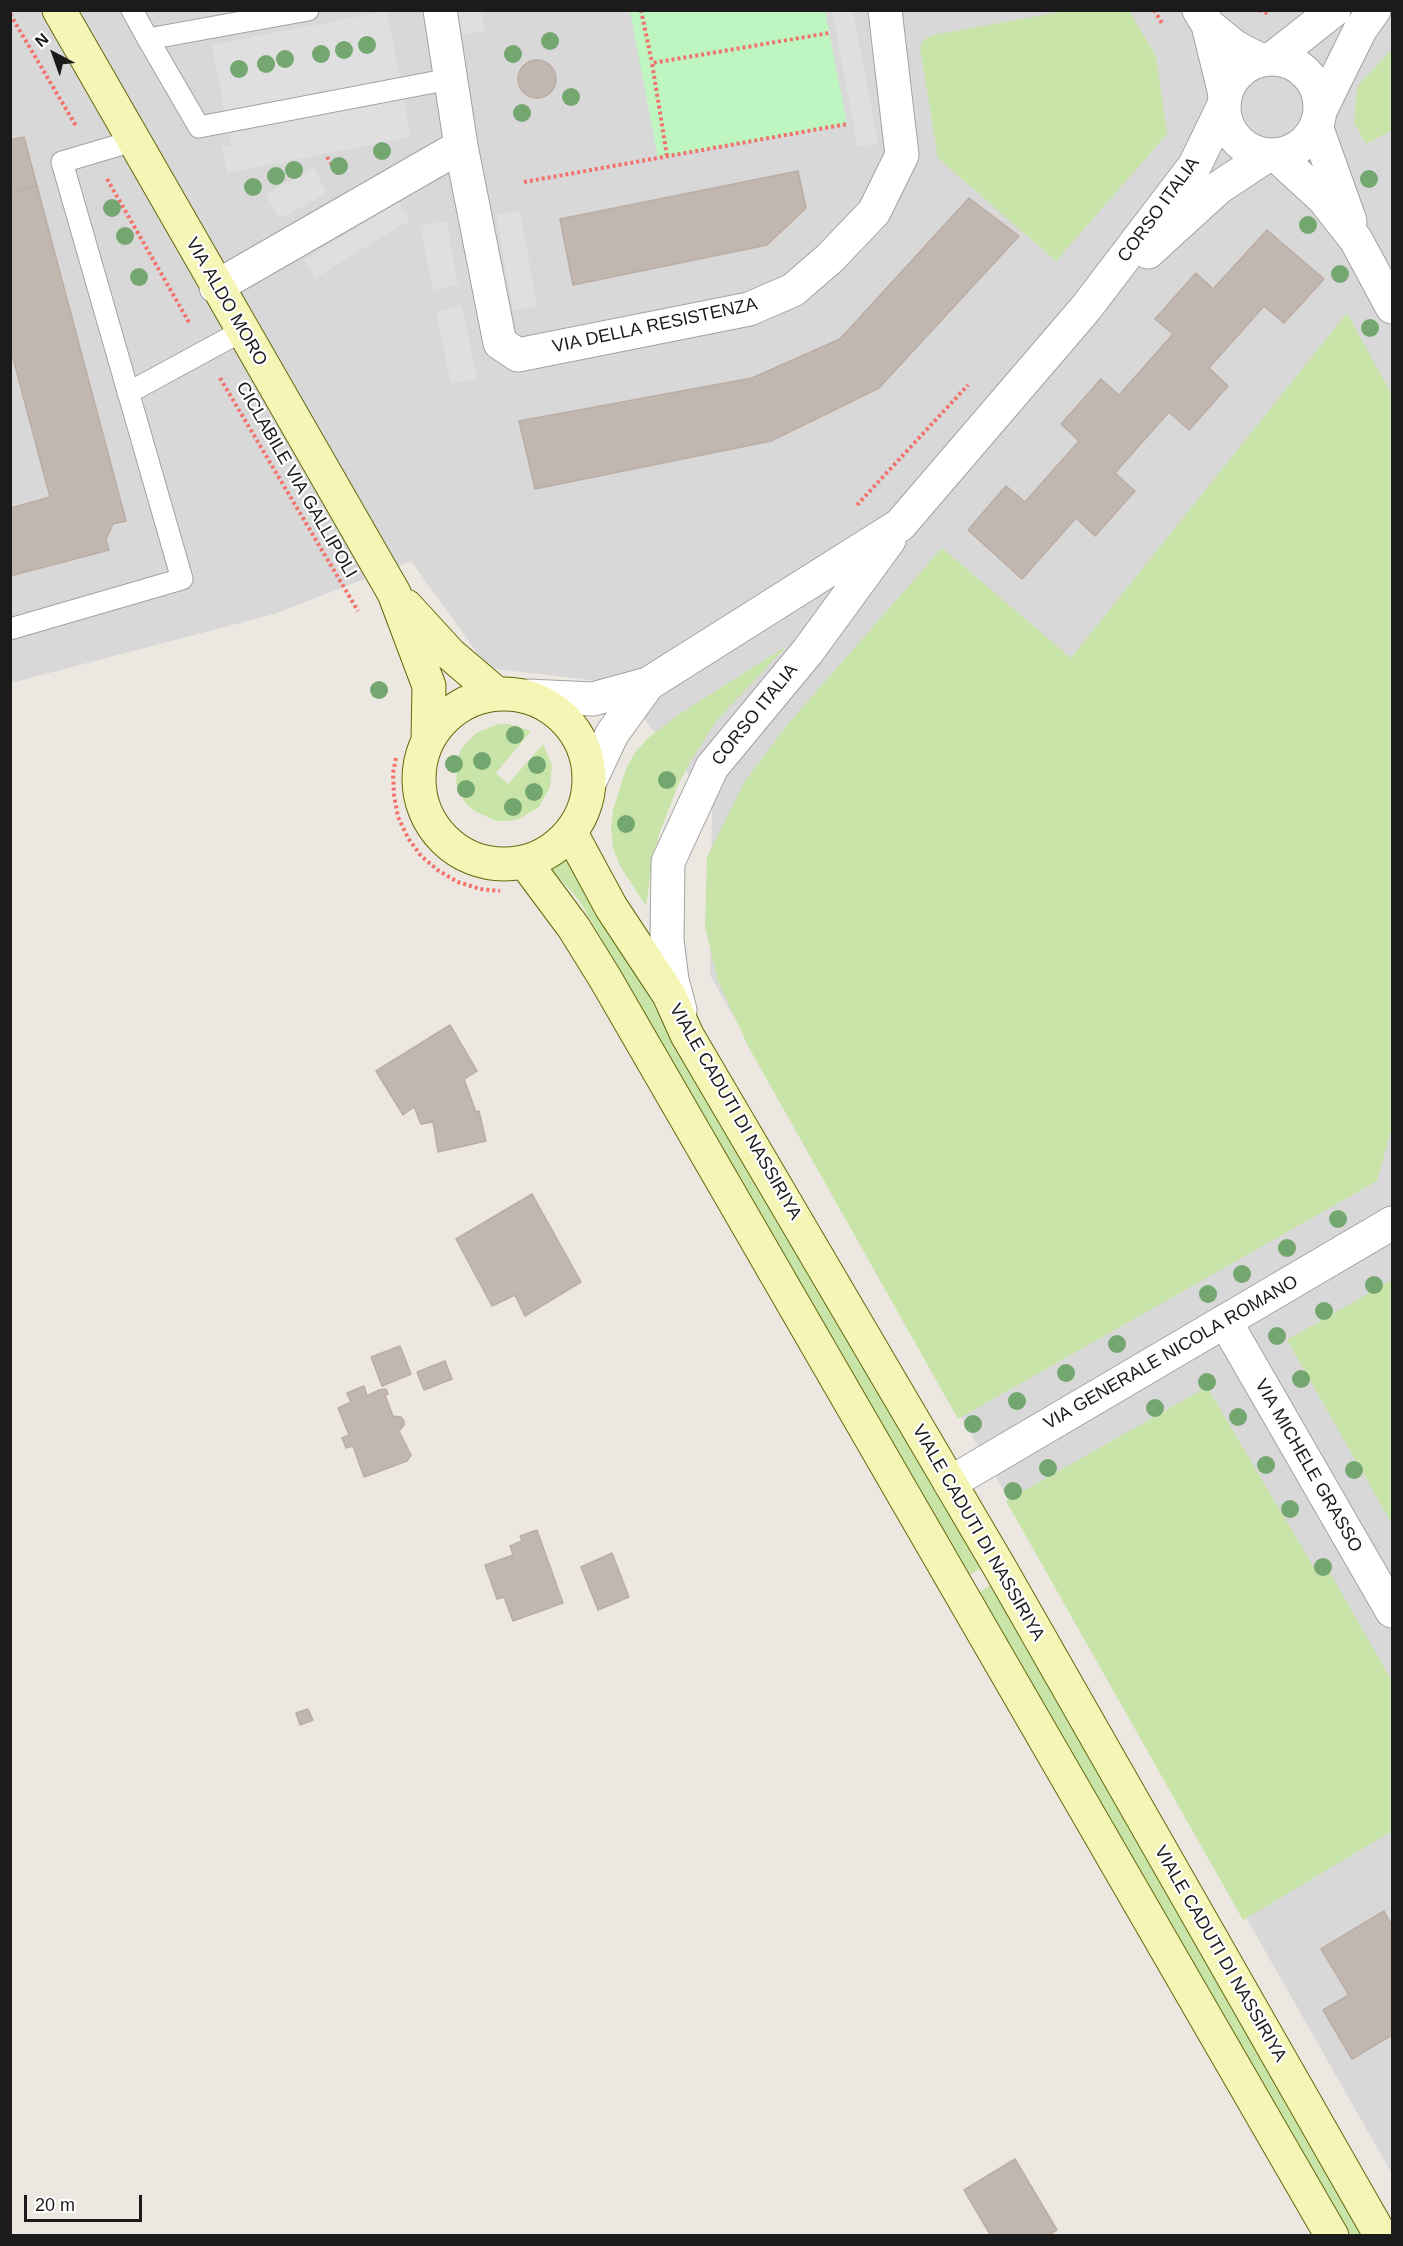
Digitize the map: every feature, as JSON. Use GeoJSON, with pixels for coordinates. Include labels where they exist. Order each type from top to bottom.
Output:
{"type":"FeatureCollection","features":[{"type":"Feature","properties":{"kind":"main road","name":"VIA ALDO MORO"},"geometry":{"type":"LineString","coordinates":[[58,10],[394,593],[429,686],[428,739]]}},
{"type":"Feature","properties":{"kind":"main road","name":"VIA ALDO MORO"},"geometry":{"type":"LineString","coordinates":[[394,593],[450,654],[513,695]]}},
{"type":"Feature","properties":{"kind":"main road"},"geometry":{"type":"LineString","coordinates":[[513,695],[554,709],[574,728],[586,753],[591,781],[585,808],[571,833],[550,851],[525,862],[497,865],[470,858],[446,843],[429,820],[420,794],[419,766],[428,739],[446,717],[469,700],[513,695]]}},
{"type":"Feature","properties":{"kind":"main road","name":"VIALE CADUTI DI NASSIRIYA"},"geometry":{"type":"LineString","coordinates":[[571,833],[611,907],[669,995],[687,1035],[950,1483],[1381,2235]]}},
{"type":"Feature","properties":{"kind":"main road"},"geometry":{"type":"LineString","coordinates":[[525,862],[574,928],[604,978],[1332,2235]]}},
{"type":"Feature","properties":{"kind":"street"},"geometry":{"type":"LineString","coordinates":[[216,287],[461,146],[440,10]]}},
{"type":"Feature","properties":{"kind":"street","name":"VIA DELLA RESISTENZA"},"geometry":{"type":"LineString","coordinates":[[461,146],[500,343],[518,355],[748,309],[793,290],[830,258],[874,212],[902,155],[885,10]]}},
{"type":"Feature","properties":{"kind":"street","name":"CORSO ITALIA"},"geometry":{"type":"LineString","coordinates":[[687,1035],[672,980],[666,940],[668,862],[712,767],[808,651],[900,525],[1086,308],[1195,165],[1233,79],[1245,67],[1266,59],[1334,10]]}},
{"type":"Feature","properties":{"kind":"street","name":"CORSO ITALIA"},"geometry":{"type":"LineString","coordinates":[[1086,308],[1218,188],[1272,155],[1292,150],[1306,141],[1360,30],[1374,10]]}},
{"type":"Feature","properties":{"kind":"street"},"geometry":{"type":"LineString","coordinates":[[1203,18],[1235,46],[1266,59],[1288,61],[1301,68],[1312,80],[1319,95],[1318,118],[1356,240]]}},
{"type":"Feature","properties":{"kind":"street"},"geometry":{"type":"LineString","coordinates":[[1203,18],[1224,100],[1227,124],[1236,140],[1251,150],[1272,155],[1323,198],[1356,240],[1392,307]]}},
{"type":"Feature","properties":{"kind":"street","name":"CORSO ITALIA"},"geometry":{"type":"LineString","coordinates":[[513,695],[593,699],[648,684],[900,525]]}},
{"type":"Feature","properties":{"kind":"street","name":"CORSO ITALIA"},"geometry":{"type":"LineString","coordinates":[[591,781],[612,734],[648,684]]}},
{"type":"Feature","properties":{"kind":"street","name":"VIA GENERALE NICOLA ROMANO"},"geometry":{"type":"LineString","coordinates":[[950,1483],[1392,1223]]}},
{"type":"Feature","properties":{"kind":"street","name":"VIA MICHELE GRASSO"},"geometry":{"type":"LineString","coordinates":[[1225,1322],[1392,1611]]}},
{"type":"Feature","properties":{"kind":"street"},"geometry":{"type":"LineString","coordinates":[[1387,2235],[1392,2231]]}},
{"type":"Feature","properties":{"kind":"lane"},"geometry":{"type":"LineString","coordinates":[[132,10],[199,127],[450,79]]}},
{"type":"Feature","properties":{"kind":"lane"},"geometry":{"type":"LineString","coordinates":[[148,39],[308,10]]}},
{"type":"Feature","properties":{"kind":"lane"},"geometry":{"type":"LineString","coordinates":[[10,629],[182,579],[62,162],[133,141]]}},
{"type":"Feature","properties":{"kind":"lane"},"geometry":{"type":"LineString","coordinates":[[129,393],[242,331]]}},
{"type":"Feature","properties":{"kind":"path"},"geometry":{"type":"LineString","coordinates":[[641,10],[667,156]]}},
{"type":"Feature","properties":{"kind":"path"},"geometry":{"type":"LineString","coordinates":[[1154,10],[1166,28]]}},
{"type":"Feature","properties":{"kind":"path","name":"CICLABILE VIA GALLIPOLI"},"geometry":{"type":"LineString","coordinates":[[10,14],[205,352],[361,615]]}},
{"type":"Feature","properties":{"kind":"path"},"geometry":{"type":"LineString","coordinates":[[652,63],[829,33]]}},
{"type":"Feature","properties":{"kind":"path"},"geometry":{"type":"LineString","coordinates":[[524,182],[848,124]]}},
{"type":"Feature","properties":{"kind":"path"},"geometry":{"type":"LineString","coordinates":[[327,157],[342,181]]}},
{"type":"Feature","properties":{"kind":"path"},"geometry":{"type":"LineString","coordinates":[[855,508],[972,380]]}},
{"type":"Feature","properties":{"kind":"path"},"geometry":{"type":"LineString","coordinates":[[398,750],[393,784],[398,817],[408,838],[421,856],[439,871],[458,882],[508,894]]}},
{"type":"Feature","properties":{"kind":"shaded area"},"geometry":{"type":"Polygon","coordinates":[[[11,11],[1392,11],[1392,2174],[710,975],[712,804],[616,683],[488,668],[411,561],[274,614],[11,683],[11,11]]]}},
{"type":"Feature","properties":{"kind":"shaded area"},"geometry":{"type":"Polygon","coordinates":[[[387,11],[411,137],[227,173],[222,147],[231,145],[212,45],[387,11]]]}},
{"type":"Feature","properties":{"kind":"shaded area"},"geometry":{"type":"Polygon","coordinates":[[[457,11],[481,11],[485,30],[463,36],[457,11]]]}},
{"type":"Feature","properties":{"kind":"shaded area"},"geometry":{"type":"Polygon","coordinates":[[[832,11],[853,11],[878,143],[858,147],[832,11]]]}},
{"type":"Feature","properties":{"kind":"shaded area"},"geometry":{"type":"Polygon","coordinates":[[[314,168],[327,193],[279,219],[266,194],[314,168]]]}},
{"type":"Feature","properties":{"kind":"shaded area"},"geometry":{"type":"Polygon","coordinates":[[[399,202],[410,220],[315,278],[304,260],[399,202]]]}},
{"type":"Feature","properties":{"kind":"shaded area"},"geometry":{"type":"Polygon","coordinates":[[[520,211],[537,306],[513,311],[496,215],[520,211]]]}},
{"type":"Feature","properties":{"kind":"shaded area"},"geometry":{"type":"Polygon","coordinates":[[[446,221],[458,284],[433,290],[420,226],[446,221]]]}},
{"type":"Feature","properties":{"kind":"shaded area"},"geometry":{"type":"Polygon","coordinates":[[[462,306],[477,378],[451,383],[436,311],[462,306]]]}},
{"type":"Feature","properties":{"kind":"green space"},"geometry":{"type":"Polygon","coordinates":[[[630,11],[825,11],[847,124],[658,158],[630,11]]]}},
{"type":"Feature","properties":{"kind":"green space"},"geometry":{"type":"Polygon","coordinates":[[[1066,11],[1129,11],[1156,56],[1167,134],[1056,261],[938,158],[920,48],[923,41],[933,35],[1066,11]]]}},
{"type":"Feature","properties":{"kind":"green space"},"geometry":{"type":"Polygon","coordinates":[[[1392,49],[1392,130],[1366,144],[1354,123],[1357,87],[1392,49]]]}},
{"type":"Feature","properties":{"kind":"green space"},"geometry":{"type":"Polygon","coordinates":[[[1347,313],[1392,395],[1392,1127],[1377,1181],[958,1419],[748,1046],[718,981],[705,927],[707,857],[745,781],[787,725],[942,548],[1071,658],[1347,313]]]}},
{"type":"Feature","properties":{"kind":"green space"},"geometry":{"type":"Polygon","coordinates":[[[788,645],[717,720],[690,762],[678,785],[660,832],[653,856],[646,906],[620,866],[613,848],[611,828],[613,810],[626,769],[634,754],[647,739],[678,715],[788,645]]]}},
{"type":"Feature","properties":{"kind":"green space"},"geometry":{"type":"Polygon","coordinates":[[[498,724],[509,724],[531,731],[496,773],[508,784],[543,744],[552,765],[550,787],[539,807],[519,819],[507,821],[496,821],[475,811],[466,804],[456,783],[457,760],[461,749],[476,733],[498,724]]]}},
{"type":"Feature","properties":{"kind":"green space"},"geometry":{"type":"Polygon","coordinates":[[[567,856],[981,1568],[969,1575],[579,900],[560,879],[545,867],[567,856]]]}},
{"type":"Feature","properties":{"kind":"green space"},"geometry":{"type":"Polygon","coordinates":[[[1392,1280],[1392,1524],[1287,1340],[1392,1280]]]}},
{"type":"Feature","properties":{"kind":"green space"},"geometry":{"type":"Polygon","coordinates":[[[1207,1387],[1319,1576],[1329,1571],[1392,1681],[1392,1831],[1243,1920],[1006,1501],[1207,1387]]]}},
{"type":"Feature","properties":{"kind":"green space"},"geometry":{"type":"Polygon","coordinates":[[[991,1585],[1367,2235],[1350,2235],[978,1593],[991,1585]]]}},
{"type":"Feature","properties":{"kind":"building"},"geometry":{"type":"Polygon","coordinates":[[[537,60],[551,65],[556,79],[551,93],[537,98],[523,93],[518,79],[523,65],[537,60]]]}},
{"type":"Feature","properties":{"kind":"building"},"geometry":{"type":"Polygon","coordinates":[[[24,137],[37,186],[10,193],[10,140],[24,137]]]}},
{"type":"Feature","properties":{"kind":"building"},"geometry":{"type":"Polygon","coordinates":[[[798,171],[806,208],[767,245],[573,285],[560,219],[798,171]]]}},
{"type":"Feature","properties":{"kind":"building"},"geometry":{"type":"Polygon","coordinates":[[[37,186],[126,521],[113,524],[106,539],[109,550],[10,576],[10,505],[11,508],[50,497],[10,347],[10,193],[37,186]]]}},
{"type":"Feature","properties":{"kind":"building"},"geometry":{"type":"Polygon","coordinates":[[[969,198],[1019,236],[879,388],[771,441],[535,489],[519,421],[752,378],[840,339],[969,198]]]}},
{"type":"Feature","properties":{"kind":"building"},"geometry":{"type":"Polygon","coordinates":[[[1267,230],[1324,279],[1284,323],[1264,306],[1209,368],[1228,386],[1189,430],[1169,412],[1115,473],[1135,491],[1095,536],[1076,518],[1022,579],[968,530],[1006,486],[1025,502],[1079,441],[1061,424],[1101,379],[1119,395],[1173,334],[1155,319],[1196,273],[1213,289],[1267,230]]]}},
{"type":"Feature","properties":{"kind":"building"},"geometry":{"type":"Polygon","coordinates":[[[450,1025],[477,1071],[464,1079],[476,1112],[479,1111],[486,1141],[438,1152],[433,1122],[421,1124],[414,1107],[403,1115],[376,1071],[450,1025]]]}},
{"type":"Feature","properties":{"kind":"building"},"geometry":{"type":"Polygon","coordinates":[[[532,1194],[581,1282],[525,1316],[515,1295],[492,1306],[456,1239],[532,1194]]]}},
{"type":"Feature","properties":{"kind":"building"},"geometry":{"type":"Polygon","coordinates":[[[400,1346],[411,1374],[382,1386],[371,1357],[400,1346]]]}},
{"type":"Feature","properties":{"kind":"building"},"geometry":{"type":"Polygon","coordinates":[[[445,1361],[452,1379],[424,1390],[417,1372],[445,1361]]]}},
{"type":"Feature","properties":{"kind":"building"},"geometry":{"type":"Polygon","coordinates":[[[364,1386],[367,1396],[386,1389],[388,1394],[385,1395],[393,1416],[401,1417],[404,1421],[399,1431],[411,1455],[407,1461],[364,1477],[353,1446],[346,1448],[342,1438],[349,1435],[338,1408],[351,1402],[347,1393],[364,1386]]]}},
{"type":"Feature","properties":{"kind":"building"},"geometry":{"type":"Polygon","coordinates":[[[537,1530],[563,1603],[513,1621],[504,1597],[497,1599],[485,1565],[513,1555],[510,1546],[522,1541],[520,1536],[537,1530]]]}},
{"type":"Feature","properties":{"kind":"building"},"geometry":{"type":"Polygon","coordinates":[[[612,1553],[629,1597],[598,1610],[581,1567],[612,1553]]]}},
{"type":"Feature","properties":{"kind":"building"},"geometry":{"type":"Polygon","coordinates":[[[308,1709],[313,1720],[300,1725],[296,1713],[308,1709]]]}},
{"type":"Feature","properties":{"kind":"building"},"geometry":{"type":"Polygon","coordinates":[[[1384,1911],[1392,1926],[1392,2035],[1352,2059],[1323,2010],[1349,1995],[1321,1949],[1384,1911]]]}},
{"type":"Feature","properties":{"kind":"building"},"geometry":{"type":"Polygon","coordinates":[[[1015,2159],[1057,2230],[1047,2236],[991,2236],[964,2190],[1015,2159]]]}}]}
